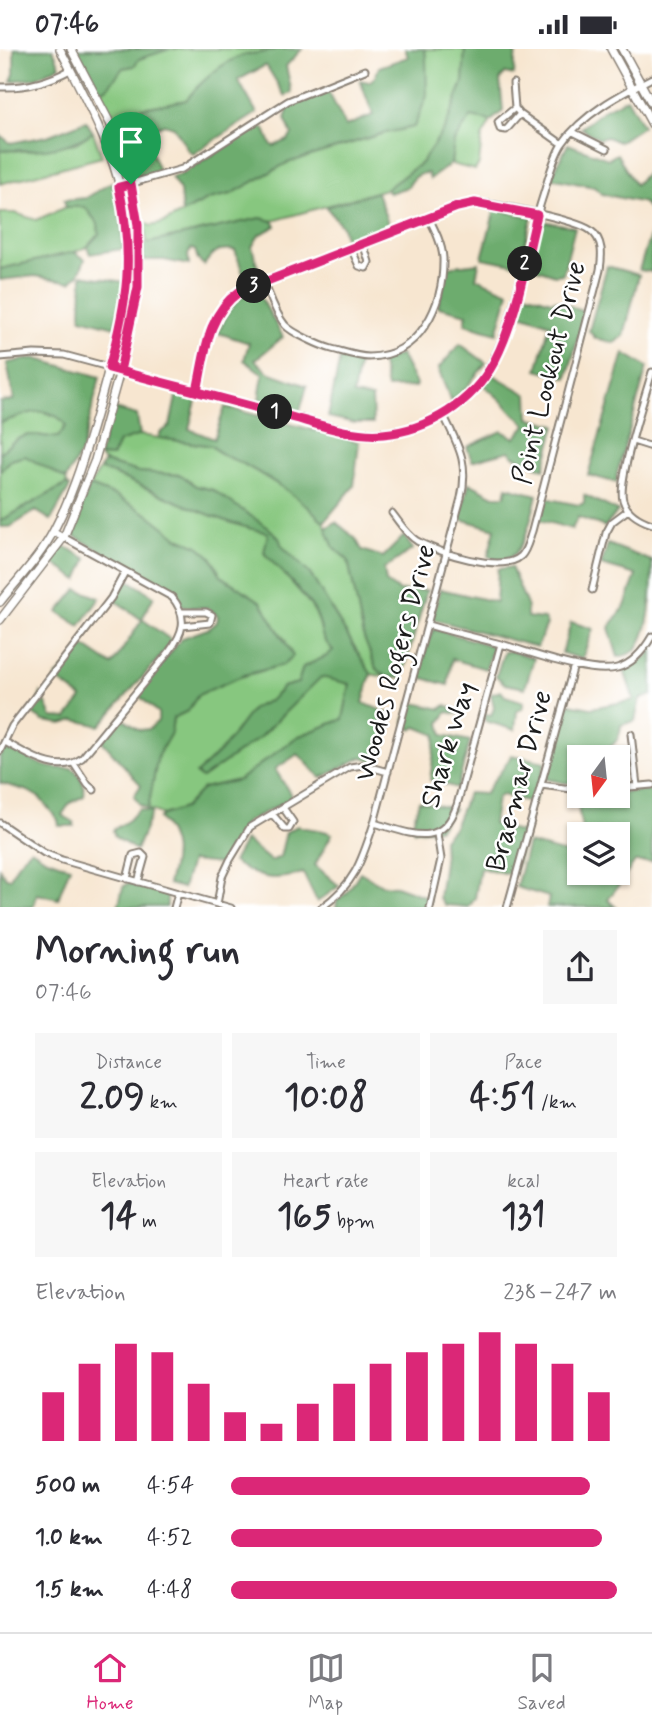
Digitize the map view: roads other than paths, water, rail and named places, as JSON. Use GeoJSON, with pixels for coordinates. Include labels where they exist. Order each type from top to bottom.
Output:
{"type":"FeatureCollection","features":[{"type":"Feature","properties":{"kind":"street"},"geometry":{"type":"LineString","coordinates":[[0,602],[54,532],[84,457],[123,316],[127,286],[127,226],[119,187],[101,129],[60,49]]}},
{"type":"Feature","properties":{"kind":"street"},"geometry":{"type":"LineString","coordinates":[[0,620],[64,537],[94,460],[120,371],[138,287],[138,225],[131,184],[110,123],[71,49]]}},
{"type":"Feature","properties":{"kind":"street"},"geometry":{"type":"LineString","coordinates":[[611,49],[652,124]]}},
{"type":"Feature","properties":{"kind":"street"},"geometry":{"type":"LineString","coordinates":[[622,49],[652,104]]}},
{"type":"Feature","properties":{"kind":"street"},"geometry":{"type":"LineString","coordinates":[[0,87],[35,85],[70,70]]}},
{"type":"Feature","properties":{"kind":"street"},"geometry":{"type":"LineString","coordinates":[[119,187],[182,169],[288,101],[365,70]]}},
{"type":"Feature","properties":{"kind":"street"},"geometry":{"type":"LineString","coordinates":[[0,358],[34,353],[64,355],[354,433],[382,434],[408,429],[443,416],[464,400],[494,363],[510,321],[551,170],[562,145],[590,116],[652,78]]}},
{"type":"Feature","properties":{"kind":"street"},"geometry":{"type":"LineString","coordinates":[[79,85],[88,81]]}},
{"type":"Feature","properties":{"kind":"street"},"geometry":{"type":"LineString","coordinates":[[513,83],[514,108],[562,145]]}},
{"type":"Feature","properties":{"kind":"street"},"geometry":{"type":"LineString","coordinates":[[514,108],[498,122],[500,129],[506,130],[520,114]]}},
{"type":"Feature","properties":{"kind":"street"},"geometry":{"type":"LineString","coordinates":[[101,129],[110,123]]}},
{"type":"Feature","properties":{"kind":"street"},"geometry":{"type":"LineString","coordinates":[[573,132],[607,149]]}},
{"type":"Feature","properties":{"kind":"street","name":"Point Lookout Drive"},"geometry":{"type":"LineString","coordinates":[[197,391],[211,329],[218,312],[226,301],[239,292],[429,218],[475,203],[537,215],[590,230],[599,240],[602,253],[532,531],[521,555],[511,561],[489,563],[447,552]]}},
{"type":"Feature","properties":{"kind":"street"},"geometry":{"type":"LineString","coordinates":[[264,282],[286,327],[325,347],[367,357],[388,354],[411,344],[431,317],[441,284],[443,256],[439,239],[429,218]]}},
{"type":"Feature","properties":{"kind":"street"},"geometry":{"type":"LineString","coordinates":[[127,226],[138,225]]}},
{"type":"Feature","properties":{"kind":"street"},"geometry":{"type":"LineString","coordinates":[[351,248],[359,266],[366,268],[369,264],[363,243]]}},
{"type":"Feature","properties":{"kind":"street"},"geometry":{"type":"LineString","coordinates":[[652,372],[622,487],[628,510],[652,524]]}},
{"type":"Feature","properties":{"kind":"street","name":"Woodes Rogers Drive"},"geometry":{"type":"LineString","coordinates":[[322,907],[348,885],[360,866],[428,625],[465,479],[465,462],[443,416]]}},
{"type":"Feature","properties":{"kind":"street"},"geometry":{"type":"LineString","coordinates":[[633,441],[652,447]]}},
{"type":"Feature","properties":{"kind":"street"},"geometry":{"type":"LineString","coordinates":[[592,590],[606,533],[612,522],[628,510]]}},
{"type":"Feature","properties":{"kind":"street"},"geometry":{"type":"LineString","coordinates":[[392,513],[406,533],[447,552]]}},
{"type":"Feature","properties":{"kind":"street"},"geometry":{"type":"LineString","coordinates":[[5,742],[43,761],[60,766],[74,764],[82,758],[180,638],[181,612],[172,597],[54,532]]}},
{"type":"Feature","properties":{"kind":"street"},"geometry":{"type":"LineString","coordinates":[[0,751],[12,726],[111,598],[125,572]]}},
{"type":"Feature","properties":{"kind":"street"},"geometry":{"type":"LineString","coordinates":[[181,612],[206,612],[212,615],[210,623],[182,626]]}},
{"type":"Feature","properties":{"kind":"street"},"geometry":{"type":"LineString","coordinates":[[428,625],[573,665],[600,669],[617,668],[633,660],[646,647],[652,636]]}},
{"type":"Feature","properties":{"kind":"street","name":"Shark Way"},"geometry":{"type":"LineString","coordinates":[[374,823],[413,834],[437,834],[447,826],[453,816],[501,644]]}},
{"type":"Feature","properties":{"kind":"street","name":"Braemar Drive"},"geometry":{"type":"LineString","coordinates":[[508,907],[573,665]]}},
{"type":"Feature","properties":{"kind":"street"},"geometry":{"type":"LineString","coordinates":[[631,734],[637,786]]}},
{"type":"Feature","properties":{"kind":"street"},"geometry":{"type":"LineString","coordinates":[[74,764],[94,790]]}},
{"type":"Feature","properties":{"kind":"street"},"geometry":{"type":"LineString","coordinates":[[218,904],[222,877],[250,827],[350,767],[363,765],[388,772]]}},
{"type":"Feature","properties":{"kind":"street"},"geometry":{"type":"LineString","coordinates":[[541,785],[567,788]]}},
{"type":"Feature","properties":{"kind":"street"},"geometry":{"type":"LineString","coordinates":[[630,786],[652,785]]}},
{"type":"Feature","properties":{"kind":"street"},"geometry":{"type":"LineString","coordinates":[[272,815],[285,829],[289,829],[293,822],[284,809]]}},
{"type":"Feature","properties":{"kind":"street"},"geometry":{"type":"LineString","coordinates":[[0,823],[44,853],[228,907]]}},
{"type":"Feature","properties":{"kind":"street"},"geometry":{"type":"LineString","coordinates":[[430,907],[441,859],[437,834]]}},
{"type":"Feature","properties":{"kind":"street"},"geometry":{"type":"LineString","coordinates":[[127,879],[133,855],[141,853],[145,857],[138,882]]}},
{"type":"Feature","properties":{"kind":"street"},"geometry":{"type":"LineString","coordinates":[[174,907],[178,893]]}},
{"type":"Feature","properties":{"kind":"street"},"geometry":{"type":"LineString","coordinates":[[330,901],[333,907]]}}]}
